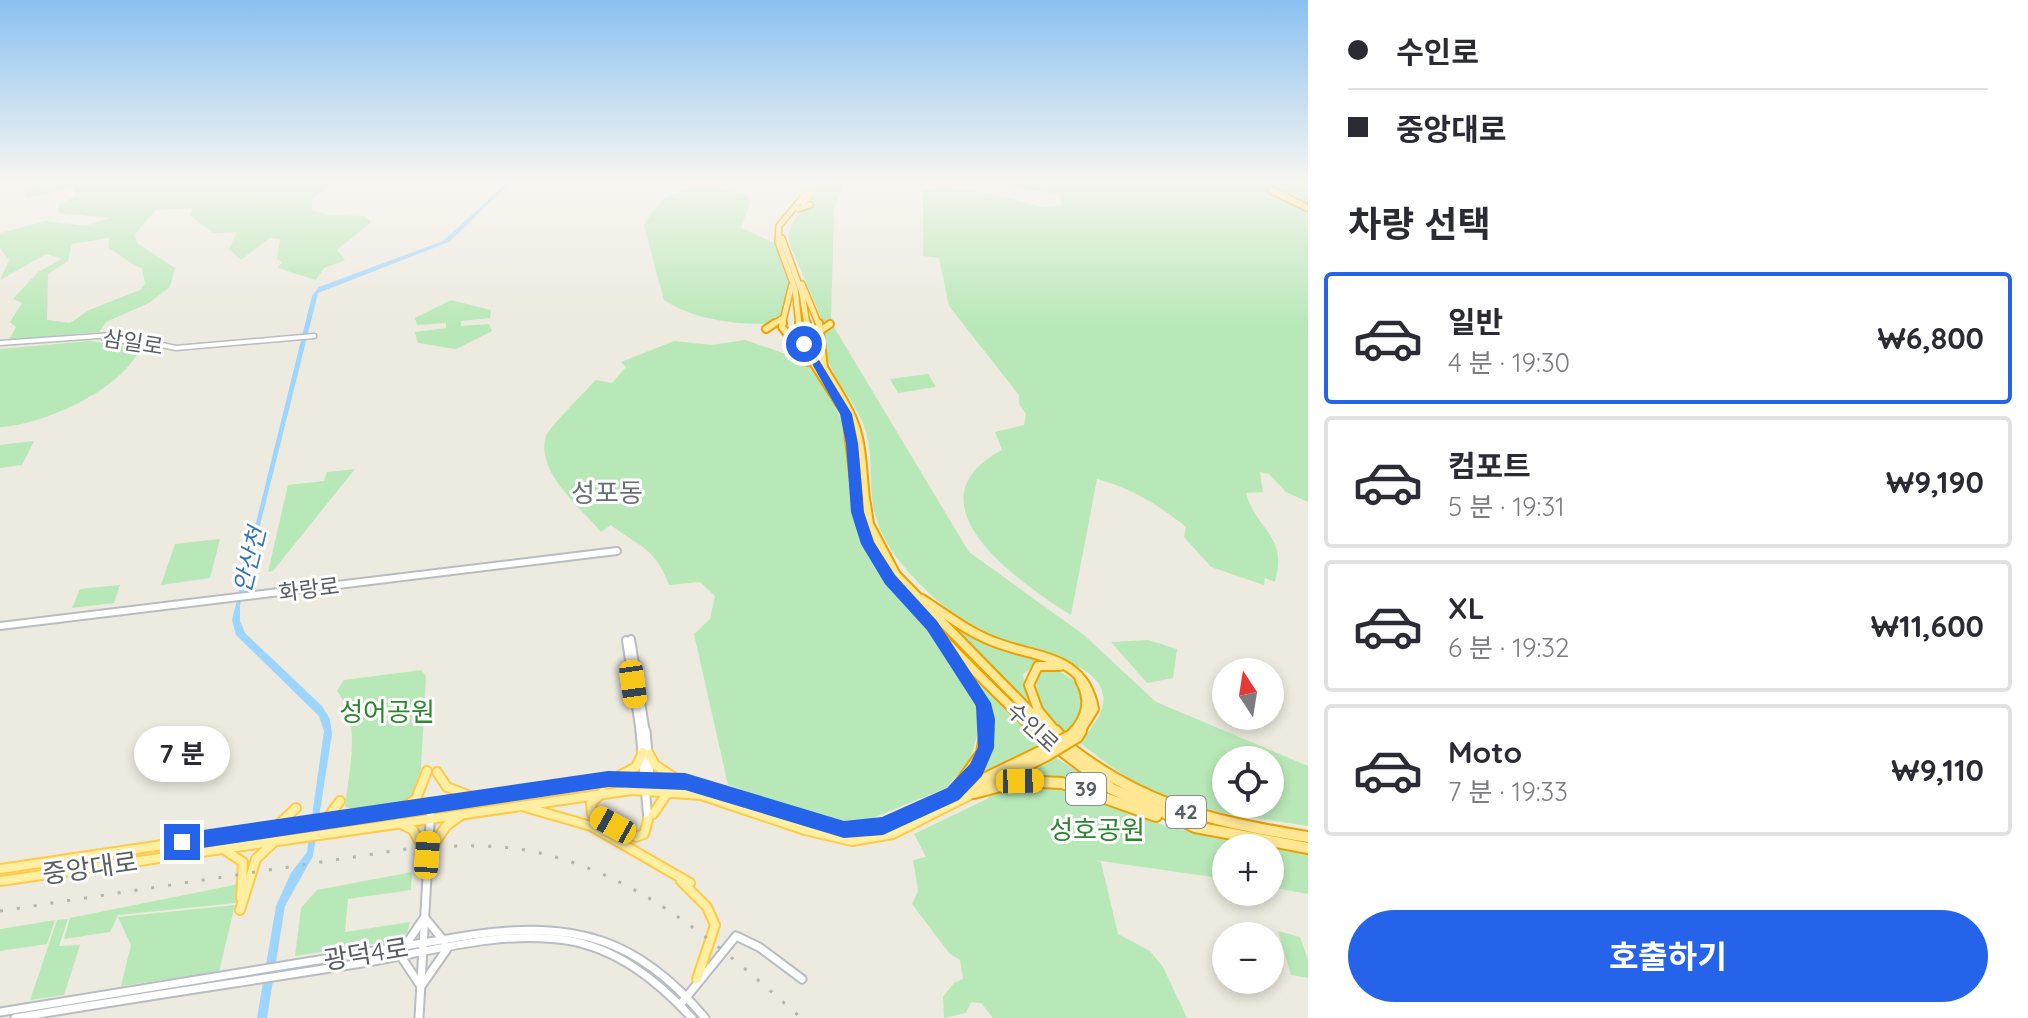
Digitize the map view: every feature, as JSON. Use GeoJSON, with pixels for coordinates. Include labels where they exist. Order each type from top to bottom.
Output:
{"type":"FeatureCollection","features":[{"type":"Feature","properties":{"kind":"highway","name":"수인로"},"geometry":{"type":"LineString","coordinates":[[783,228],[778,234],[796,281],[803,330],[821,372],[846,414],[852,443],[858,512],[868,544],[890,580],[1045,741],[1112,789],[1195,827],[1308,848]]}},
{"type":"Feature","properties":{"kind":"highway"},"geometry":{"type":"LineString","coordinates":[[796,281],[807,290],[820,331],[821,372],[782,327],[796,281]]}},
{"type":"Feature","properties":{"kind":"highway"},"geometry":{"type":"LineString","coordinates":[[784,316],[768,330],[788,336]]}},
{"type":"Feature","properties":{"kind":"highway"},"geometry":{"type":"LineString","coordinates":[[816,317],[828,323],[820,331]]}},
{"type":"Feature","properties":{"kind":"highway","name":"수인로"},"geometry":{"type":"LineString","coordinates":[[821,372],[839,390],[856,427],[865,507],[876,543],[896,575],[1031,716],[1075,754],[1153,799],[1218,822],[1308,837]]}},
{"type":"Feature","properties":{"kind":"highway"},"geometry":{"type":"LineString","coordinates":[[912,592],[976,634],[1077,671],[1090,687],[1094,709],[1074,736],[974,793]]}},
{"type":"Feature","properties":{"kind":"highway"},"geometry":{"type":"LineString","coordinates":[[932,625],[975,686],[987,719],[986,748],[981,760],[953,794]]}},
{"type":"Feature","properties":{"kind":"highway","name":"39"},"geometry":{"type":"LineString","coordinates":[[1074,736],[1085,717],[1087,705],[1082,682],[1060,666],[1038,666],[1030,676],[1031,696],[1038,710],[1075,754]]}},
{"type":"Feature","properties":{"kind":"highway","name":"39"},"geometry":{"type":"LineString","coordinates":[[953,794],[1045,753]]}},
{"type":"Feature","properties":{"kind":"highway","name":"39"},"geometry":{"type":"LineString","coordinates":[[974,793],[1020,781],[1062,783],[1195,827]]}},
{"type":"Feature","properties":{"kind":"main road","name":"삼일로"},"geometry":{"type":"LineString","coordinates":[[0,344],[109,338],[173,352],[314,338]]}},
{"type":"Feature","properties":{"kind":"main road","name":"화랑로"},"geometry":{"type":"LineString","coordinates":[[0,626],[617,551]]}},
{"type":"Feature","properties":{"kind":"main road"},"geometry":{"type":"LineString","coordinates":[[629,640],[646,753],[650,817]]}},
{"type":"Feature","properties":{"kind":"main road"},"geometry":{"type":"LineString","coordinates":[[608,779],[630,772],[646,753]]}},
{"type":"Feature","properties":{"kind":"main road"},"geometry":{"type":"LineString","coordinates":[[646,753],[662,771],[685,782]]}},
{"type":"Feature","properties":{"kind":"main road"},"geometry":{"type":"LineString","coordinates":[[400,810],[419,794],[427,771]]}},
{"type":"Feature","properties":{"kind":"main road"},"geometry":{"type":"LineString","coordinates":[[437,772],[447,787],[479,799]]}},
{"type":"Feature","properties":{"kind":"main road","name":"중앙대로"},"geometry":{"type":"LineString","coordinates":[[0,869],[608,779],[647,778],[685,782],[844,829],[883,826],[953,794]]}},
{"type":"Feature","properties":{"kind":"main road","name":"중앙대로"},"geometry":{"type":"LineString","coordinates":[[0,881],[603,792],[648,789],[701,795],[805,830],[852,841],[893,834],[974,793]]}},
{"type":"Feature","properties":{"kind":"main road"},"geometry":{"type":"LineString","coordinates":[[517,806],[564,815],[622,836],[641,836],[666,795],[674,791]]}},
{"type":"Feature","properties":{"kind":"main road"},"geometry":{"type":"LineString","coordinates":[[603,792],[591,803],[592,814],[690,883]]}},
{"type":"Feature","properties":{"kind":"main road"},"geometry":{"type":"LineString","coordinates":[[328,819],[340,801],[361,821],[357,829]]}},
{"type":"Feature","properties":{"kind":"main road"},"geometry":{"type":"LineString","coordinates":[[419,1018],[431,806]]}},
{"type":"Feature","properties":{"kind":"main road"},"geometry":{"type":"LineString","coordinates":[[272,829],[284,822],[296,808],[302,823]]}},
{"type":"Feature","properties":{"kind":"main road"},"geometry":{"type":"LineString","coordinates":[[427,855],[446,826],[463,814]]}},
{"type":"Feature","properties":{"kind":"main road"},"geometry":{"type":"LineString","coordinates":[[399,823],[413,830],[427,855]]}},
{"type":"Feature","properties":{"kind":"main road"},"geometry":{"type":"LineString","coordinates":[[223,849],[239,856],[243,862],[240,910],[256,859],[276,841]]}},
{"type":"Feature","properties":{"kind":"main road"},"geometry":{"type":"LineString","coordinates":[[666,868],[711,907],[716,917],[716,933],[697,979],[680,1005]]}},
{"type":"Feature","properties":{"kind":"main road"},"geometry":{"type":"LineString","coordinates":[[421,986],[446,945],[425,917]]}},
{"type":"Feature","properties":{"kind":"main road"},"geometry":{"type":"LineString","coordinates":[[421,986],[401,952],[425,917]]}},
{"type":"Feature","properties":{"kind":"main road","name":"광덕4로"},"geometry":{"type":"LineString","coordinates":[[15,1018],[524,930],[554,929],[581,934],[633,955],[660,971],[688,995],[705,1018]]}},
{"type":"Feature","properties":{"kind":"main road"},"geometry":{"type":"LineString","coordinates":[[697,979],[730,939],[736,936],[759,947],[802,979]]}},
{"type":"Feature","properties":{"kind":"main road","name":"광덕4로"},"geometry":{"type":"LineString","coordinates":[[446,945],[522,939],[568,941],[617,957],[642,970],[692,1018]]}},
{"type":"Feature","properties":{"kind":"main road","name":"광덕4로"},"geometry":{"type":"LineString","coordinates":[[0,1012],[248,977]]}},
{"type":"Feature","properties":{"kind":"green space"},"geometry":{"type":"Polygon","coordinates":[[[21,228],[141,228],[135,234],[137,243],[175,268],[170,287],[149,303],[106,322],[99,332],[9,340],[16,327],[10,322],[22,303],[13,299],[38,272],[62,259],[46,254],[0,280],[9,260],[0,248],[0,233],[21,228]],[[109,238],[72,244],[68,261],[48,274],[47,320],[70,323],[89,310],[140,290],[145,284],[142,268],[109,249],[109,238]]]}},
{"type":"Feature","properties":{"kind":"green space"},"geometry":{"type":"Polygon","coordinates":[[[206,228],[364,228],[337,250],[345,260],[324,268],[316,280],[278,268],[282,262],[277,259],[280,239],[270,238],[241,260],[229,249],[237,232],[213,233],[206,228]]]}},
{"type":"Feature","properties":{"kind":"green space"},"geometry":{"type":"Polygon","coordinates":[[[645,228],[741,228],[775,243],[790,289],[777,323],[703,317],[664,300],[645,228]]]}},
{"type":"Feature","properties":{"kind":"green space","name":"성호공원"},"geometry":{"type":"Polygon","coordinates":[[[791,228],[834,228],[831,317],[834,327],[969,552],[1084,635],[1156,702],[1212,726],[1212,730],[1222,730],[1260,746],[1212,746],[1212,810],[1151,791],[1129,779],[1079,742],[1098,718],[1103,698],[1098,682],[1063,660],[997,637],[971,624],[938,601],[893,552],[875,514],[866,432],[827,357],[822,322],[788,237],[791,228]]]}},
{"type":"Feature","properties":{"kind":"green space"},"geometry":{"type":"Polygon","coordinates":[[[923,228],[1308,228],[1308,502],[1286,492],[1269,474],[1260,472],[1263,492],[1246,493],[1278,553],[1275,582],[1265,578],[1264,585],[1211,567],[1184,537],[1186,527],[1155,504],[1097,479],[1071,615],[1024,583],[1000,562],[980,540],[967,516],[964,493],[975,471],[1002,450],[995,432],[1024,425],[1026,414],[1019,404],[1019,395],[949,306],[939,258],[923,256],[923,228]]]}},
{"type":"Feature","properties":{"kind":"green space"},"geometry":{"type":"Polygon","coordinates":[[[451,300],[491,310],[490,318],[461,321],[461,326],[489,324],[492,331],[456,349],[418,343],[415,332],[446,328],[446,323],[417,325],[415,318],[451,300]]]}},
{"type":"Feature","properties":{"kind":"green space"},"geometry":{"type":"Polygon","coordinates":[[[745,340],[803,360],[830,394],[848,436],[853,511],[875,558],[970,684],[983,714],[970,761],[946,788],[868,820],[843,821],[823,817],[728,785],[694,634],[710,619],[715,596],[700,582],[669,585],[658,562],[645,549],[611,525],[601,532],[572,501],[547,463],[544,449],[548,432],[596,380],[612,383],[626,367],[621,362],[674,341],[711,345],[745,340]]]}},
{"type":"Feature","properties":{"kind":"green space"},"geometry":{"type":"Polygon","coordinates":[[[90,341],[140,349],[116,378],[79,403],[37,420],[0,427],[0,349],[90,341]]]}},
{"type":"Feature","properties":{"kind":"green space"},"geometry":{"type":"Polygon","coordinates":[[[928,374],[936,387],[898,393],[890,379],[928,374]]]}},
{"type":"Feature","properties":{"kind":"green space"},"geometry":{"type":"Polygon","coordinates":[[[34,441],[22,465],[0,468],[0,445],[34,441]]]}},
{"type":"Feature","properties":{"kind":"green space"},"geometry":{"type":"Polygon","coordinates":[[[355,469],[273,571],[268,572],[288,485],[324,481],[327,472],[355,469]]]}},
{"type":"Feature","properties":{"kind":"green space"},"geometry":{"type":"Polygon","coordinates":[[[220,539],[210,578],[161,585],[175,544],[220,539]]]}},
{"type":"Feature","properties":{"kind":"green space"},"geometry":{"type":"Polygon","coordinates":[[[120,585],[114,603],[72,608],[80,589],[120,585]]]}},
{"type":"Feature","properties":{"kind":"green space"},"geometry":{"type":"Polygon","coordinates":[[[944,616],[995,646],[1055,662],[1043,661],[1023,674],[1026,695],[1036,713],[944,616]]]}},
{"type":"Feature","properties":{"kind":"green space"},"geometry":{"type":"Polygon","coordinates":[[[1148,640],[1177,649],[1173,678],[1147,683],[1111,642],[1148,640]]]}},
{"type":"Feature","properties":{"kind":"green space"},"geometry":{"type":"Polygon","coordinates":[[[1052,667],[1078,683],[1080,690],[1078,716],[1064,733],[1045,711],[1037,695],[1038,678],[1043,669],[1052,667]]]}},
{"type":"Feature","properties":{"kind":"green space","name":"성어공원"},"geometry":{"type":"Polygon","coordinates":[[[421,670],[426,676],[420,785],[409,802],[355,810],[345,807],[352,732],[345,704],[337,691],[344,680],[421,670]]]}},
{"type":"Feature","properties":{"kind":"green space"},"geometry":{"type":"Polygon","coordinates":[[[969,671],[1044,745],[973,780],[987,752],[989,726],[983,699],[969,671]]]}},
{"type":"Feature","properties":{"kind":"green space","name":"성호공원"},"geometry":{"type":"Polygon","coordinates":[[[1284,756],[1308,766],[1308,826],[1254,818],[1284,818],[1284,756]]]}},
{"type":"Feature","properties":{"kind":"green space"},"geometry":{"type":"Polygon","coordinates":[[[1055,757],[1125,801],[1092,788],[1064,782],[1000,782],[1055,757]]]}},
{"type":"Feature","properties":{"kind":"green space"},"geometry":{"type":"Polygon","coordinates":[[[1019,784],[1060,786],[1168,827],[1212,835],[1212,877],[1094,860],[1101,862],[1118,934],[1150,951],[1163,967],[1187,1018],[993,1018],[981,1003],[971,1002],[966,1013],[944,1018],[943,997],[954,983],[963,979],[960,960],[950,954],[912,904],[918,891],[913,860],[926,857],[914,834],[989,798],[988,794],[1019,784]]]}},
{"type":"Feature","properties":{"kind":"green space"},"geometry":{"type":"Polygon","coordinates":[[[1284,849],[1308,853],[1308,894],[1284,890],[1284,849]]]}},
{"type":"Feature","properties":{"kind":"green space"},"geometry":{"type":"Polygon","coordinates":[[[412,872],[411,890],[348,899],[345,932],[410,922],[407,933],[398,940],[295,956],[301,908],[317,890],[412,872]]]}},
{"type":"Feature","properties":{"kind":"green space"},"geometry":{"type":"Polygon","coordinates":[[[239,884],[236,903],[118,915],[110,932],[64,939],[70,918],[239,884]]]}},
{"type":"Feature","properties":{"kind":"green space"},"geometry":{"type":"Polygon","coordinates":[[[235,905],[219,972],[121,986],[131,945],[118,917],[235,905]]]}},
{"type":"Feature","properties":{"kind":"green space"},"geometry":{"type":"Polygon","coordinates":[[[68,919],[59,946],[80,945],[64,995],[30,1000],[57,920],[68,919]]]}},
{"type":"Feature","properties":{"kind":"green space"},"geometry":{"type":"Polygon","coordinates":[[[55,920],[47,944],[0,951],[0,929],[55,920]]]}},
{"type":"Feature","properties":{"kind":"green space"},"geometry":{"type":"Polygon","coordinates":[[[1284,933],[1300,937],[1308,960],[1308,978],[1291,975],[1284,951],[1284,933]]]}},
{"type":"Feature","properties":{"kind":"water","name":"안산천"},"geometry":{"type":"Polygon","coordinates":[[[458,228],[464,228],[449,242],[318,293],[240,605],[240,621],[245,633],[322,706],[330,719],[332,734],[313,856],[285,906],[267,1018],[257,1018],[276,906],[291,873],[307,852],[324,731],[319,716],[236,635],[232,620],[312,296],[319,287],[443,241],[458,228]]]}},
{"type":"Feature","properties":{"kind":"railway"},"geometry":{"type":"LineString","coordinates":[[0,911],[413,848],[474,846],[520,849],[574,863],[645,896],[710,940],[801,1018]]}},
{"type":"Feature","properties":{"kind":"district","name":"성포동"},"geometry":{"type":"Point","coordinates":[607,493]}},
{"type":"Feature","properties":{"kind":"route"},"geometry":{"type":"LineString","coordinates":[[182,842],[608,779],[644,778],[685,782],[824,825],[864,830],[898,820],[953,794],[976,770],[986,748],[988,733],[983,703],[975,686],[932,625],[890,580],[868,544],[858,512],[852,443],[846,414],[817,371],[804,344]]}}]}
